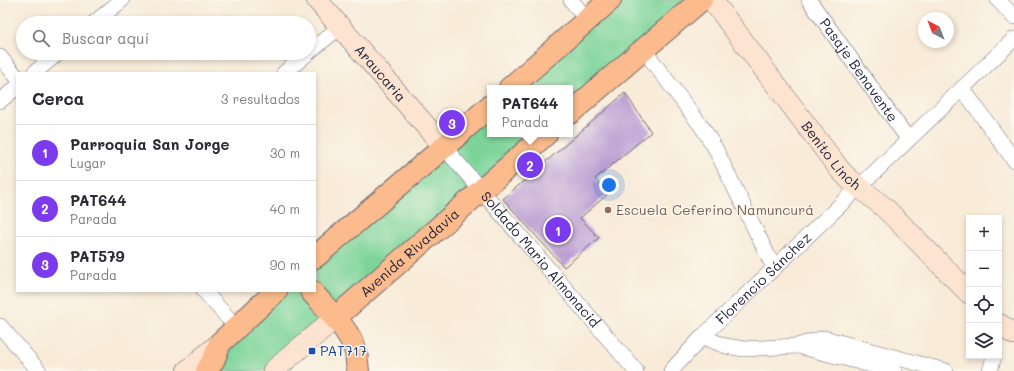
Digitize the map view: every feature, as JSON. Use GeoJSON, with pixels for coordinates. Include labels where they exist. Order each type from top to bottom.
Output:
{"type":"FeatureCollection","features":[{"type":"Feature","properties":{"kind":"main road"},"geometry":{"type":"LineString","coordinates":[[513,85],[610,0]]}},
{"type":"Feature","properties":{"kind":"main road"},"geometry":{"type":"LineString","coordinates":[[573,111],[701,0]]}},
{"type":"Feature","properties":{"kind":"main road"},"geometry":{"type":"LineString","coordinates":[[316,256],[487,109]]}},
{"type":"Feature","properties":{"kind":"main road","name":"Avenida Rivadavia"},"geometry":{"type":"LineString","coordinates":[[335,318],[543,137]]}},
{"type":"Feature","properties":{"kind":"main road"},"geometry":{"type":"LineString","coordinates":[[207,371],[214,359],[220,343],[275,292]]}},
{"type":"Feature","properties":{"kind":"main road"},"geometry":{"type":"LineString","coordinates":[[312,292],[335,318],[350,338],[356,352],[358,371]]}},
{"type":"Feature","properties":{"kind":"street"},"geometry":{"type":"LineString","coordinates":[[103,16],[122,0]]}},
{"type":"Feature","properties":{"kind":"street","name":"Araucaria"},"geometry":{"type":"LineString","coordinates":[[317,0],[444,147]]}},
{"type":"Feature","properties":{"kind":"street"},"geometry":{"type":"LineString","coordinates":[[571,0],[587,20]]}},
{"type":"Feature","properties":{"kind":"street","name":"Benito Linch"},"geometry":{"type":"LineString","coordinates":[[712,0],[840,170],[885,208],[966,290]]}},
{"type":"Feature","properties":{"kind":"street","name":"Pasaje Benavente"},"geometry":{"type":"LineString","coordinates":[[809,0],[908,139]]}},
{"type":"Feature","properties":{"kind":"street"},"geometry":{"type":"LineString","coordinates":[[998,0],[1014,17]]}},
{"type":"Feature","properties":{"kind":"street"},"geometry":{"type":"LineString","coordinates":[[316,46],[340,26]]}},
{"type":"Feature","properties":{"kind":"street","name":"Florencio Sánchez"},"geometry":{"type":"LineString","coordinates":[[671,371],[702,337],[1014,39]]}},
{"type":"Feature","properties":{"kind":"street"},"geometry":{"type":"LineString","coordinates":[[644,50],[702,127],[774,268]]}},
{"type":"Feature","properties":{"kind":"street"},"geometry":{"type":"LineString","coordinates":[[0,57],[16,76]]}},
{"type":"Feature","properties":{"kind":"street"},"geometry":{"type":"LineString","coordinates":[[35,72],[50,60]]}},
{"type":"Feature","properties":{"kind":"street"},"geometry":{"type":"LineString","coordinates":[[285,72],[300,60]]}},
{"type":"Feature","properties":{"kind":"street"},"geometry":{"type":"LineString","coordinates":[[0,101],[16,88]]}},
{"type":"Feature","properties":{"kind":"street"},"geometry":{"type":"LineString","coordinates":[[962,88],[1014,160]]}},
{"type":"Feature","properties":{"kind":"street","name":"Soldado Mario Almonacid"},"geometry":{"type":"LineString","coordinates":[[444,147],[636,371]]}},
{"type":"Feature","properties":{"kind":"street"},"geometry":{"type":"LineString","coordinates":[[205,292],[236,328]]}},
{"type":"Feature","properties":{"kind":"street","name":"Avenida Rivadavia"},"geometry":{"type":"LineString","coordinates":[[273,371],[335,318]]}},
{"type":"Feature","properties":{"kind":"street"},"geometry":{"type":"LineString","coordinates":[[0,326],[39,371]]}},
{"type":"Feature","properties":{"kind":"street"},"geometry":{"type":"LineString","coordinates":[[702,337],[726,346],[744,349],[797,346],[824,338],[946,371]]}},
{"type":"Feature","properties":{"kind":"street"},"geometry":{"type":"LineString","coordinates":[[187,371],[220,343]]}},
{"type":"Feature","properties":{"kind":"street"},"geometry":{"type":"LineString","coordinates":[[797,346],[894,371]]}},
{"type":"Feature","properties":{"kind":"street"},"geometry":{"type":"LineString","coordinates":[[990,371],[993,359]]}},
{"type":"Feature","properties":{"kind":"green space"},"geometry":{"type":"Polygon","coordinates":[[[610,0],[701,0],[573,110],[573,85],[513,85],[610,0]]]}},
{"type":"Feature","properties":{"kind":"green space"},"geometry":{"type":"Polygon","coordinates":[[[487,109],[487,137],[543,137],[273,371],[187,371],[275,292],[316,292],[316,256],[487,109]]]}},
{"type":"Feature","properties":{"kind":"building"},"geometry":{"type":"Polygon","coordinates":[[[625,93],[651,132],[595,179],[608,194],[580,218],[599,238],[564,267],[503,199],[625,93]]]}},
{"type":"Feature","properties":{"kind":"place","name":"PAT579"},"geometry":{"type":"Point","coordinates":[452,123]}},
{"type":"Feature","properties":{"kind":"place","name":"PAT644"},"geometry":{"type":"Point","coordinates":[530,165]}},
{"type":"Feature","properties":{"kind":"place","name":"Escuela Ceferino Namuncurá"},"geometry":{"type":"Point","coordinates":[608,210]}},
{"type":"Feature","properties":{"kind":"place","name":"Parroquia San Jorge"},"geometry":{"type":"Point","coordinates":[558,230]}},
{"type":"Feature","properties":{"kind":"place","name":"PAT717"},"geometry":{"type":"Point","coordinates":[312,351]}}]}
